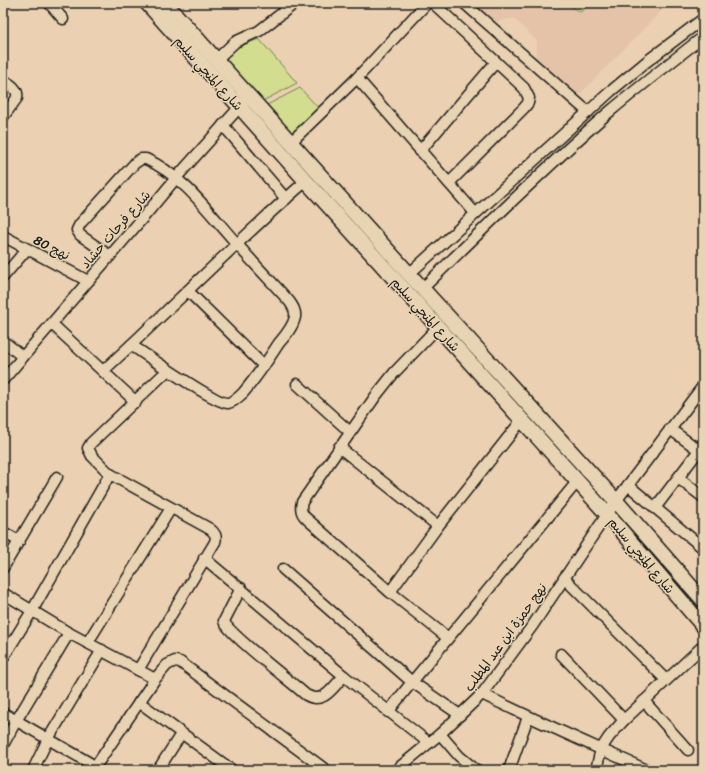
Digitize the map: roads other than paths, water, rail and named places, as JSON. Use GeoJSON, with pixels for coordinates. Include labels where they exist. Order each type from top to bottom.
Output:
{"type":"FeatureCollection","features":[{"type":"Feature","properties":{"kind":"main road","name":"شارع المنجي سليم"},"geometry":{"type":"LineString","coordinates":[[147,3],[607,514],[703,626]]}},
{"type":"Feature","properties":{"kind":"main road","name":"شارع المنجي سليم"},"geometry":{"type":"LineString","coordinates":[[165,3],[422,289],[616,501],[703,600]]}},
{"type":"Feature","properties":{"kind":"street"},"geometry":{"type":"LineString","coordinates":[[49,3],[63,19]]}},
{"type":"Feature","properties":{"kind":"street"},"geometry":{"type":"LineString","coordinates":[[216,60],[235,42],[259,31],[294,3]]}},
{"type":"Feature","properties":{"kind":"street"},"geometry":{"type":"LineString","coordinates":[[290,143],[357,78],[427,3]]}},
{"type":"Feature","properties":{"kind":"street"},"geometry":{"type":"LineString","coordinates":[[432,3],[524,88],[529,98],[528,103],[449,184]]}},
{"type":"Feature","properties":{"kind":"street"},"geometry":{"type":"LineString","coordinates":[[464,3],[588,112]]}},
{"type":"Feature","properties":{"kind":"street"},"geometry":{"type":"LineString","coordinates":[[409,274],[588,112],[646,62],[703,19]]}},
{"type":"Feature","properties":{"kind":"street"},"geometry":{"type":"LineString","coordinates":[[422,289],[509,204],[607,114],[656,73],[703,37]]}},
{"type":"Feature","properties":{"kind":"street"},"geometry":{"type":"LineString","coordinates":[[420,151],[496,62]]}},
{"type":"Feature","properties":{"kind":"street"},"geometry":{"type":"LineString","coordinates":[[646,62],[656,73]]}},
{"type":"Feature","properties":{"kind":"street"},"geometry":{"type":"LineString","coordinates":[[357,78],[475,213]]}},
{"type":"Feature","properties":{"kind":"street"},"geometry":{"type":"LineString","coordinates":[[3,80],[12,85],[18,95],[3,117]]}},
{"type":"Feature","properties":{"kind":"street","name":"شارع فرحات حشاد"},"geometry":{"type":"LineString","coordinates":[[3,380],[176,178],[250,97]]}},
{"type":"Feature","properties":{"kind":"street"},"geometry":{"type":"LineString","coordinates":[[223,125],[286,199]]}},
{"type":"Feature","properties":{"kind":"street"},"geometry":{"type":"LineString","coordinates":[[110,256],[78,233],[77,230],[80,224],[135,163],[141,159],[151,161],[176,178],[198,200],[289,301],[296,314],[291,326],[264,366],[242,393],[235,400],[227,403],[218,400],[168,370],[131,345]]}},
{"type":"Feature","properties":{"kind":"street"},"geometry":{"type":"LineString","coordinates":[[103,371],[306,181]]}},
{"type":"Feature","properties":{"kind":"street","name":"نهج 80"},"geometry":{"type":"LineString","coordinates":[[3,236],[88,281]]}},
{"type":"Feature","properties":{"kind":"street"},"geometry":{"type":"LineString","coordinates":[[3,277],[27,249]]}},
{"type":"Feature","properties":{"kind":"street"},"geometry":{"type":"LineString","coordinates":[[188,291],[264,366]]}},
{"type":"Feature","properties":{"kind":"street"},"geometry":{"type":"LineString","coordinates":[[52,324],[136,402]]}},
{"type":"Feature","properties":{"kind":"street"},"geometry":{"type":"LineString","coordinates":[[438,327],[394,373],[350,432],[302,502],[301,511],[307,519],[390,592],[448,638]]}},
{"type":"Feature","properties":{"kind":"street"},"geometry":{"type":"LineString","coordinates":[[3,341],[23,357]]}},
{"type":"Feature","properties":{"kind":"street"},"geometry":{"type":"LineString","coordinates":[[138,670],[215,542],[216,537],[215,533],[210,529],[110,474],[92,456],[88,448],[91,443],[136,402],[168,370]]}},
{"type":"Feature","properties":{"kind":"street"},"geometry":{"type":"LineString","coordinates":[[297,384],[350,432]]}},
{"type":"Feature","properties":{"kind":"street","name":"نهج حمزة ابن عبد المطلب"},"geometry":{"type":"LineString","coordinates":[[396,770],[409,766],[429,743],[482,694],[533,625],[616,501],[703,386]]}},
{"type":"Feature","properties":{"kind":"street"},"geometry":{"type":"LineString","coordinates":[[390,592],[438,526],[522,420]]}},
{"type":"Feature","properties":{"kind":"street"},"geometry":{"type":"LineString","coordinates":[[655,508],[702,450],[670,429]]}},
{"type":"Feature","properties":{"kind":"street"},"geometry":{"type":"LineString","coordinates":[[339,447],[438,526]]}},
{"type":"Feature","properties":{"kind":"street"},"geometry":{"type":"LineString","coordinates":[[3,658],[32,611],[110,474]]}},
{"type":"Feature","properties":{"kind":"street"},"geometry":{"type":"LineString","coordinates":[[3,568],[57,478]]}},
{"type":"Feature","properties":{"kind":"street"},"geometry":{"type":"LineString","coordinates":[[678,478],[703,497]]}},
{"type":"Feature","properties":{"kind":"street"},"geometry":{"type":"LineString","coordinates":[[388,712],[577,482]]}},
{"type":"Feature","properties":{"kind":"street"},"geometry":{"type":"LineString","coordinates":[[628,485],[703,548]]}},
{"type":"Feature","properties":{"kind":"street"},"geometry":{"type":"LineString","coordinates":[[88,642],[171,508]]}},
{"type":"Feature","properties":{"kind":"street"},"geometry":{"type":"LineString","coordinates":[[3,532],[19,541]]}},
{"type":"Feature","properties":{"kind":"street"},"geometry":{"type":"LineString","coordinates":[[204,558],[344,676],[429,743]]}},
{"type":"Feature","properties":{"kind":"street"},"geometry":{"type":"LineString","coordinates":[[283,569],[412,682],[460,715]]}},
{"type":"Feature","properties":{"kind":"street"},"geometry":{"type":"LineString","coordinates":[[564,578],[666,680]]}},
{"type":"Feature","properties":{"kind":"street"},"geometry":{"type":"LineString","coordinates":[[241,588],[224,621],[227,628],[238,638],[306,694],[313,698],[318,699],[324,696],[344,676]]}},
{"type":"Feature","properties":{"kind":"street"},"geometry":{"type":"LineString","coordinates":[[3,593],[69,633],[155,679]]}},
{"type":"Feature","properties":{"kind":"street"},"geometry":{"type":"LineString","coordinates":[[3,745],[69,633]]}},
{"type":"Feature","properties":{"kind":"street"},"geometry":{"type":"LineString","coordinates":[[596,770],[604,742],[624,720],[703,646]]}},
{"type":"Feature","properties":{"kind":"street"},"geometry":{"type":"LineString","coordinates":[[32,770],[48,739],[102,650]]}},
{"type":"Feature","properties":{"kind":"street"},"geometry":{"type":"LineString","coordinates":[[561,654],[624,720]]}},
{"type":"Feature","properties":{"kind":"street"},"geometry":{"type":"LineString","coordinates":[[3,713],[94,768],[155,679],[171,662],[175,660],[180,662],[322,769]]}},
{"type":"Feature","properties":{"kind":"street"},"geometry":{"type":"LineString","coordinates":[[482,694],[528,717],[562,730],[647,770]]}},
{"type":"Feature","properties":{"kind":"street"},"geometry":{"type":"LineString","coordinates":[[644,701],[688,750]]}},
{"type":"Feature","properties":{"kind":"street"},"geometry":{"type":"LineString","coordinates":[[140,702],[181,734],[232,770]]}},
{"type":"Feature","properties":{"kind":"street"},"geometry":{"type":"LineString","coordinates":[[509,770],[528,717]]}},
{"type":"Feature","properties":{"kind":"street"},"geometry":{"type":"LineString","coordinates":[[158,770],[181,734]]}},
{"type":"Feature","properties":{"kind":"street"},"geometry":{"type":"LineString","coordinates":[[440,734],[459,756],[476,770]]}}]}
